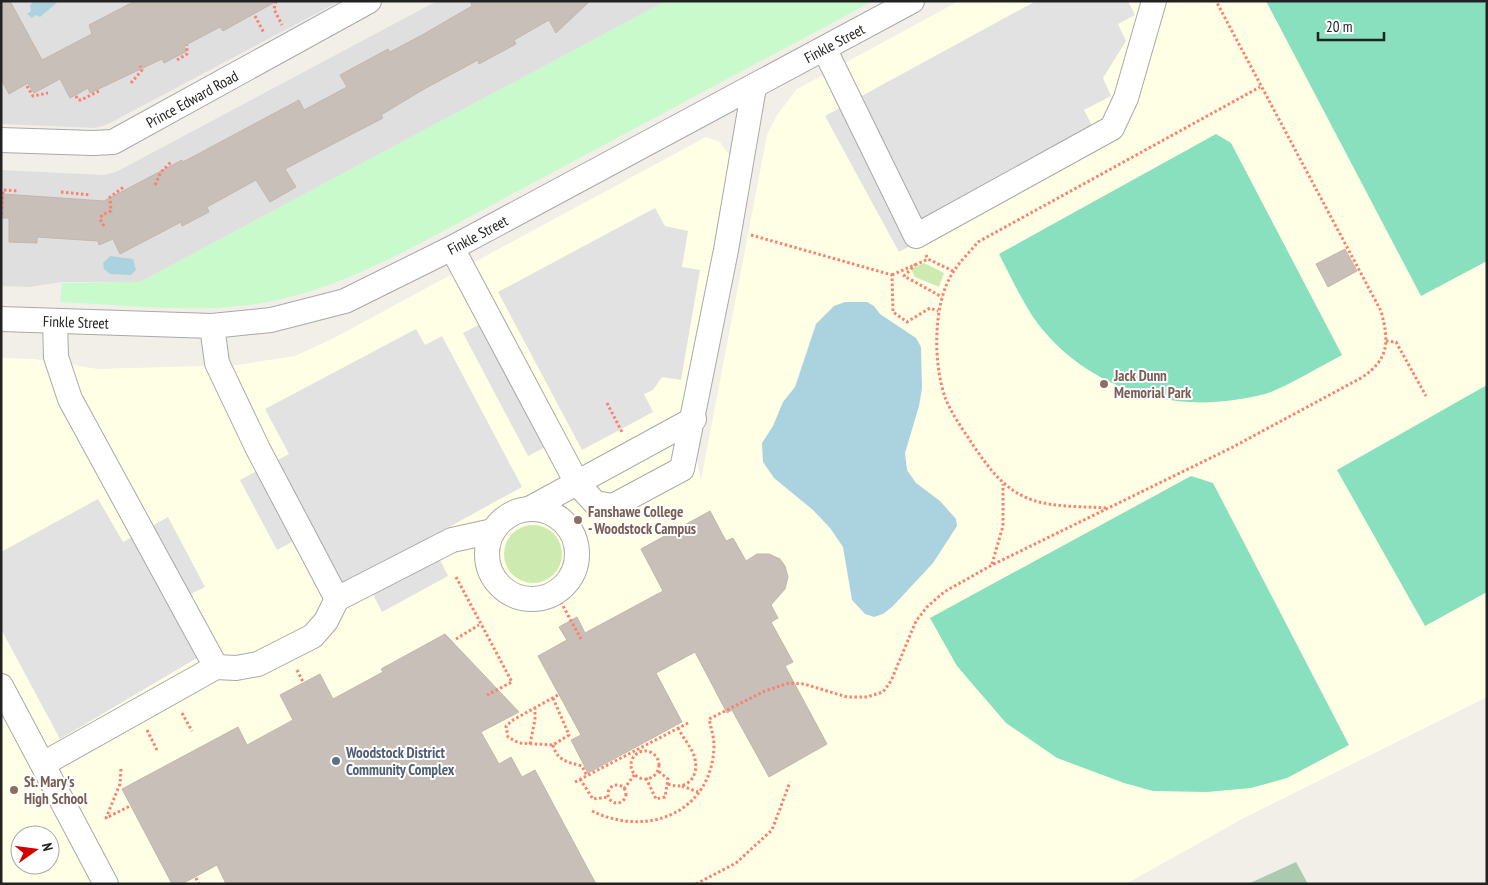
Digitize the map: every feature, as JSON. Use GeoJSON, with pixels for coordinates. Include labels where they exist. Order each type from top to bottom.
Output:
{"type":"FeatureCollection","features":[{"type":"Feature","properties":{"kind":"street","name":"Prince Edward Road"},"geometry":{"type":"LineString","coordinates":[[1,140],[93,144],[113,142],[369,1]]}},
{"type":"Feature","properties":{"kind":"street","name":"Finkle Street"},"geometry":{"type":"LineString","coordinates":[[1,319],[212,326],[271,320],[345,301],[452,248],[824,50],[912,1]]}},
{"type":"Feature","properties":{"kind":"street"},"geometry":{"type":"LineString","coordinates":[[824,50],[916,236],[1112,128],[1126,98],[1154,1]]}},
{"type":"Feature","properties":{"kind":"street"},"geometry":{"type":"LineString","coordinates":[[452,248],[578,482],[595,503],[613,506],[682,469],[694,419],[754,87]]}},
{"type":"Feature","properties":{"kind":"street"},"geometry":{"type":"LineString","coordinates":[[55,321],[56,357],[70,399],[216,667]]}},
{"type":"Feature","properties":{"kind":"street"},"geometry":{"type":"LineString","coordinates":[[212,326],[217,363],[258,449],[337,599]]}},
{"type":"Feature","properties":{"kind":"street"},"geometry":{"type":"LineString","coordinates":[[529,509],[544,511],[558,517],[568,528],[575,541],[577,556],[574,570],[567,583],[556,593],[542,598],[527,599],[513,595],[501,587],[492,574],[488,560],[488,545],[493,532],[507,517],[529,509],[694,419]]}},
{"type":"Feature","properties":{"kind":"street"},"geometry":{"type":"LineString","coordinates":[[43,764],[216,667],[236,668],[258,664],[313,636],[326,621],[337,599],[452,540],[493,532]]}},
{"type":"Feature","properties":{"kind":"street"},"geometry":{"type":"LineString","coordinates":[[1,686],[106,884]]}},
{"type":"Feature","properties":{"kind":"path"},"geometry":{"type":"LineString","coordinates":[[592,811],[611,820],[633,822],[656,821],[678,812],[698,792],[709,771],[714,744],[709,719],[765,691],[789,683],[804,684],[847,697],[867,698],[883,692],[891,681],[916,621],[926,607],[944,592],[992,564],[1231,448],[1361,378],[1376,366],[1385,352],[1387,335],[1381,311],[1260,87],[1216,1]]}},
{"type":"Feature","properties":{"kind":"path"},"geometry":{"type":"LineString","coordinates":[[177,60],[187,54],[187,45]]}},
{"type":"Feature","properties":{"kind":"path"},"geometry":{"type":"LineString","coordinates":[[131,83],[142,70],[140,66]]}},
{"type":"Feature","properties":{"kind":"path"},"geometry":{"type":"LineString","coordinates":[[27,86],[33,96],[48,93]]}},
{"type":"Feature","properties":{"kind":"path"},"geometry":{"type":"LineString","coordinates":[[1108,508],[1058,505],[1028,498],[1002,484],[961,427],[946,400],[938,373],[938,311],[942,297],[953,272],[978,242],[1260,87]]}},
{"type":"Feature","properties":{"kind":"path"},"geometry":{"type":"LineString","coordinates":[[76,96],[81,100],[102,90]]}},
{"type":"Feature","properties":{"kind":"path"},"geometry":{"type":"LineString","coordinates":[[155,185],[161,172],[171,162]]}},
{"type":"Feature","properties":{"kind":"path"},"geometry":{"type":"LineString","coordinates":[[104,226],[100,219],[102,215],[111,211],[109,205],[110,197],[125,186]]}},
{"type":"Feature","properties":{"kind":"path"},"geometry":{"type":"LineString","coordinates":[[1,214],[3,190],[19,191]]}},
{"type":"Feature","properties":{"kind":"path"},"geometry":{"type":"LineString","coordinates":[[61,192],[91,195]]}},
{"type":"Feature","properties":{"kind":"path"},"geometry":{"type":"LineString","coordinates":[[746,234],[892,275],[928,258]]}},
{"type":"Feature","properties":{"kind":"path"},"geometry":{"type":"LineString","coordinates":[[916,236],[928,258],[953,272]]}},
{"type":"Feature","properties":{"kind":"path"},"geometry":{"type":"LineString","coordinates":[[916,264],[904,276],[942,297]]}},
{"type":"Feature","properties":{"kind":"path"},"geometry":{"type":"LineString","coordinates":[[892,275],[893,312],[907,322],[930,308],[938,311]]}},
{"type":"Feature","properties":{"kind":"path"},"geometry":{"type":"LineString","coordinates":[[1386,341],[1396,342],[1426,396]]}},
{"type":"Feature","properties":{"kind":"path"},"geometry":{"type":"LineString","coordinates":[[992,564],[999,546],[1003,526],[1002,484]]}},
{"type":"Feature","properties":{"kind":"path"},"geometry":{"type":"LineString","coordinates":[[456,577],[479,625],[512,682],[487,695]]}},
{"type":"Feature","properties":{"kind":"path"},"geometry":{"type":"LineString","coordinates":[[556,593],[581,639]]}},
{"type":"Feature","properties":{"kind":"path"},"geometry":{"type":"LineString","coordinates":[[456,639],[479,625]]}},
{"type":"Feature","properties":{"kind":"path"},"geometry":{"type":"LineString","coordinates":[[553,698],[569,735],[553,746],[512,741],[506,732],[506,726],[513,720],[558,695]]}},
{"type":"Feature","properties":{"kind":"path"},"geometry":{"type":"LineString","coordinates":[[530,744],[535,720],[535,708]]}},
{"type":"Feature","properties":{"kind":"path"},"geometry":{"type":"LineString","coordinates":[[575,782],[690,722]]}},
{"type":"Feature","properties":{"kind":"path"},"geometry":{"type":"LineString","coordinates":[[678,728],[695,760],[693,778],[690,783],[682,786]]}},
{"type":"Feature","properties":{"kind":"path"},"geometry":{"type":"LineString","coordinates":[[553,746],[556,755],[563,761],[582,766],[587,776]]}},
{"type":"Feature","properties":{"kind":"path"},"geometry":{"type":"LineString","coordinates":[[641,751],[650,752],[656,757],[657,770],[668,779],[668,784],[665,797],[656,799],[646,778],[635,774],[632,769],[632,760],[641,751]]}},
{"type":"Feature","properties":{"kind":"path"},"geometry":{"type":"LineString","coordinates":[[121,769],[120,784],[106,818],[130,806]]}},
{"type":"Feature","properties":{"kind":"path"},"geometry":{"type":"LineString","coordinates":[[646,778],[657,770]]}},
{"type":"Feature","properties":{"kind":"path"},"geometry":{"type":"LineString","coordinates":[[608,797],[612,801],[620,803],[625,797],[624,789],[628,780],[635,774]]}},
{"type":"Feature","properties":{"kind":"path"},"geometry":{"type":"LineString","coordinates":[[580,779],[594,799],[608,797]]}},
{"type":"Feature","properties":{"kind":"path"},"geometry":{"type":"LineString","coordinates":[[696,884],[736,863],[772,830],[790,782]]}},
{"type":"Feature","properties":{"kind":"path"},"geometry":{"type":"LineString","coordinates":[[668,784],[682,786],[698,792]]}},
{"type":"Feature","properties":{"kind":"path"},"geometry":{"type":"LineString","coordinates":[[608,797],[609,791],[613,786],[619,786],[624,789]]}},
{"type":"Feature","properties":{"kind":"path"},"geometry":{"type":"LineString","coordinates":[[196,878],[199,884]]}},
{"type":"Feature","properties":{"kind":"shaded area"},"geometry":{"type":"Polygon","coordinates":[[[1,1],[340,1],[108,124],[96,128],[1,124],[1,1]]]}},
{"type":"Feature","properties":{"kind":"shaded area"},"geometry":{"type":"Polygon","coordinates":[[[437,1],[666,1],[140,282],[62,282],[29,287],[1,286],[1,170],[104,175],[116,172],[437,1]]]}},
{"type":"Feature","properties":{"kind":"shaded area"},"geometry":{"type":"Polygon","coordinates":[[[959,1],[1487,1],[1487,697],[1242,819],[1126,884],[1,884],[1,358],[34,359],[98,369],[237,365],[295,356],[332,339],[706,137],[720,142],[730,156],[685,402],[701,480],[767,135],[777,115],[797,89],[959,1]]]}},
{"type":"Feature","properties":{"kind":"shaded area"},"geometry":{"type":"Polygon","coordinates":[[[1036,1],[1128,1],[1135,15],[1118,24],[1126,41],[1103,78],[1111,96],[1084,110],[1102,145],[899,252],[825,116],[1036,1]]]}},
{"type":"Feature","properties":{"kind":"shaded area"},"geometry":{"type":"Polygon","coordinates":[[[655,208],[665,226],[688,231],[682,267],[700,270],[681,380],[662,377],[653,390],[644,394],[653,412],[582,450],[498,292],[655,208]]]}},
{"type":"Feature","properties":{"kind":"shaded area"},"geometry":{"type":"Polygon","coordinates":[[[484,322],[549,445],[528,456],[463,333],[484,322]]]}},
{"type":"Feature","properties":{"kind":"shaded area"},"geometry":{"type":"Polygon","coordinates":[[[416,329],[425,345],[442,336],[522,487],[429,538],[448,576],[382,612],[362,573],[337,586],[309,533],[277,550],[240,480],[289,454],[265,409],[416,329]]]}},
{"type":"Feature","properties":{"kind":"shaded area"},"geometry":{"type":"Polygon","coordinates":[[[98,499],[123,542],[168,517],[205,587],[168,605],[197,658],[60,739],[1,629],[1,552],[98,499]]]}},
{"type":"Feature","properties":{"kind":"shaded area"},"geometry":{"type":"Polygon","coordinates":[[[1296,862],[1308,884],[1248,884],[1296,862]]]}},
{"type":"Feature","properties":{"kind":"green space"},"geometry":{"type":"Polygon","coordinates":[[[666,1],[873,1],[415,246],[359,273],[321,288],[262,303],[212,308],[161,308],[60,302],[62,283],[140,282],[666,1]]]}},
{"type":"Feature","properties":{"kind":"green space"},"geometry":{"type":"Polygon","coordinates":[[[1266,1],[1484,1],[1487,6],[1487,261],[1421,296],[1266,1]]]}},
{"type":"Feature","properties":{"kind":"green space"},"geometry":{"type":"Polygon","coordinates":[[[1216,134],[1231,143],[1342,355],[1280,388],[1258,396],[1207,402],[1179,401],[1152,397],[1126,389],[1101,377],[1078,363],[1057,345],[1032,316],[999,254],[1216,134]]]}},
{"type":"Feature","properties":{"kind":"green space"},"geometry":{"type":"Polygon","coordinates":[[[924,263],[944,273],[939,287],[915,277],[911,269],[924,263]]]}},
{"type":"Feature","properties":{"kind":"green space"},"geometry":{"type":"Polygon","coordinates":[[[1487,385],[1487,592],[1425,626],[1337,470],[1487,385]]]}},
{"type":"Feature","properties":{"kind":"green space"},"geometry":{"type":"Polygon","coordinates":[[[1191,476],[1213,483],[1349,745],[1287,778],[1251,788],[1207,792],[1153,791],[1124,783],[1057,758],[1006,723],[957,666],[930,618],[1191,476]]]}},
{"type":"Feature","properties":{"kind":"green space"},"geometry":{"type":"Polygon","coordinates":[[[533,525],[549,530],[557,538],[562,554],[557,570],[549,578],[533,583],[517,578],[509,570],[504,554],[509,538],[517,530],[533,525]]]}},
{"type":"Feature","properties":{"kind":"water"},"geometry":{"type":"Polygon","coordinates":[[[34,1],[59,1],[40,17],[35,15],[32,18],[27,14],[31,11],[30,5],[34,1]]]}},
{"type":"Feature","properties":{"kind":"water"},"geometry":{"type":"Polygon","coordinates":[[[110,256],[133,259],[136,270],[131,275],[110,274],[104,269],[103,263],[110,256]]]}},
{"type":"Feature","properties":{"kind":"water"},"geometry":{"type":"Polygon","coordinates":[[[845,302],[867,302],[874,306],[880,314],[916,338],[921,347],[922,388],[919,406],[905,453],[907,470],[916,483],[940,501],[956,519],[957,526],[933,563],[893,606],[883,614],[874,617],[865,614],[852,600],[843,547],[830,528],[813,510],[774,478],[763,462],[762,443],[773,426],[783,402],[795,387],[816,324],[834,306],[845,302]]]}},
{"type":"Feature","properties":{"kind":"building"},"geometry":{"type":"Polygon","coordinates":[[[1,1],[10,1],[42,60],[92,34],[89,25],[135,1],[277,1],[223,31],[220,27],[184,46],[187,51],[164,63],[162,59],[90,93],[88,88],[70,98],[60,79],[34,93],[28,83],[9,94],[1,79],[1,1]]]}},
{"type":"Feature","properties":{"kind":"building"},"geometry":{"type":"Polygon","coordinates":[[[470,1],[590,1],[556,33],[549,20],[514,40],[516,44],[479,64],[478,60],[424,89],[381,115],[383,118],[285,169],[296,187],[270,202],[256,180],[207,207],[209,212],[182,226],[181,222],[120,254],[113,239],[99,245],[98,241],[37,237],[37,243],[9,242],[9,218],[3,218],[3,194],[104,201],[182,160],[183,162],[299,100],[304,110],[347,87],[340,75],[388,49],[390,52],[422,35],[472,6],[470,1]]]}},
{"type":"Feature","properties":{"kind":"building"},"geometry":{"type":"Polygon","coordinates":[[[1345,249],[1357,271],[1328,287],[1316,264],[1345,249]]]}},
{"type":"Feature","properties":{"kind":"building","name":"Fanshawe College - Woodstock Campus"},"geometry":{"type":"Polygon","coordinates":[[[710,511],[726,541],[733,538],[746,561],[757,554],[769,554],[780,559],[785,566],[788,577],[785,589],[771,605],[778,618],[771,622],[793,662],[785,666],[827,744],[769,777],[732,710],[727,713],[695,652],[656,673],[682,722],[588,773],[571,740],[581,735],[538,656],[567,640],[559,627],[577,617],[585,633],[663,591],[641,549],[710,511]]]}},
{"type":"Feature","properties":{"kind":"building","name":"Woodstock District Community Complex"},"geometry":{"type":"Polygon","coordinates":[[[445,634],[519,712],[481,732],[499,764],[511,757],[522,777],[535,770],[596,884],[226,884],[217,865],[182,884],[172,884],[122,789],[238,727],[247,745],[293,720],[280,695],[320,674],[333,699],[383,672],[381,669],[445,634]]]}},
{"type":"Feature","properties":{"kind":"place","name":"Jack Dunn Memorial Park"},"geometry":{"type":"Point","coordinates":[1104,384]}},
{"type":"Feature","properties":{"kind":"place","name":"Fanshawe College - Woodstock Campus"},"geometry":{"type":"Point","coordinates":[578,520]}},
{"type":"Feature","properties":{"kind":"place","name":"Woodstock District Community Complex"},"geometry":{"type":"Point","coordinates":[336,761]}},
{"type":"Feature","properties":{"kind":"place","name":"St. Mary's High School"},"geometry":{"type":"Point","coordinates":[14,790]}}]}
